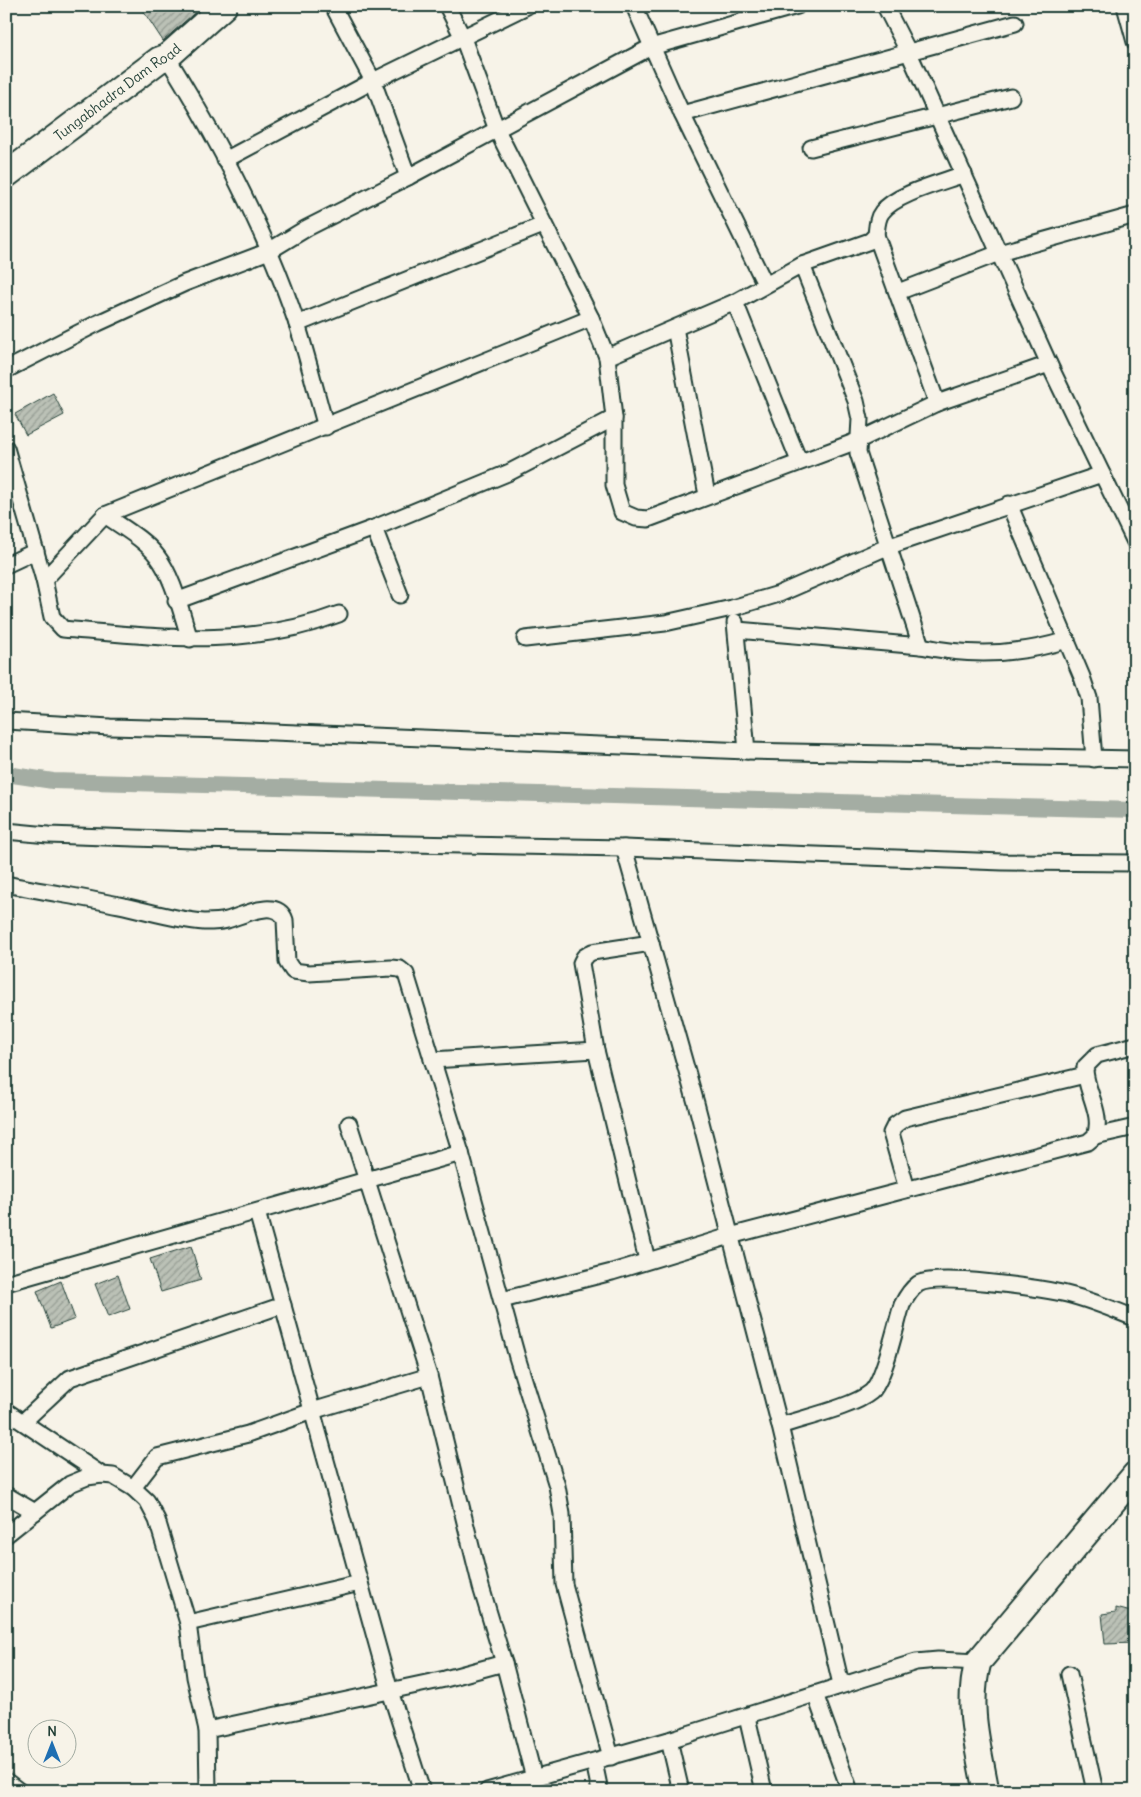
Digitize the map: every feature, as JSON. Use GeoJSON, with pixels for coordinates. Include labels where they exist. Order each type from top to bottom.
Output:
{"type":"FeatureCollection","features":[{"type":"Feature","properties":{"kind":"main road","name":"Tungabhadra Dam Road"},"geometry":{"type":"LineString","coordinates":[[6,175],[159,60],[167,57],[224,6]]}},
{"type":"Feature","properties":{"kind":"main road"},"geometry":{"type":"LineString","coordinates":[[986,1791],[972,1714],[972,1685],[978,1662],[1135,1475]]}},
{"type":"Feature","properties":{"kind":"street"},"geometry":{"type":"LineString","coordinates":[[333,6],[373,81],[408,177]]}},
{"type":"Feature","properties":{"kind":"street"},"geometry":{"type":"LineString","coordinates":[[446,6],[463,38],[497,130],[591,318],[607,357],[614,418],[614,485],[622,512],[636,518],[648,518],[857,441],[937,403],[1049,364]]}},
{"type":"Feature","properties":{"kind":"street"},"geometry":{"type":"LineString","coordinates":[[225,160],[373,81],[527,6]]}},
{"type":"Feature","properties":{"kind":"street"},"geometry":{"type":"LineString","coordinates":[[634,6],[682,114],[765,284]]}},
{"type":"Feature","properties":{"kind":"street"},"geometry":{"type":"LineString","coordinates":[[6,370],[98,323],[176,287],[269,251],[307,228],[497,130],[651,46],[797,6]]}},
{"type":"Feature","properties":{"kind":"street"},"geometry":{"type":"LineString","coordinates":[[885,6],[964,174],[1049,364],[1135,542]]}},
{"type":"Feature","properties":{"kind":"street"},"geometry":{"type":"LineString","coordinates":[[1125,6],[1135,42]]}},
{"type":"Feature","properties":{"kind":"street"},"geometry":{"type":"LineString","coordinates":[[682,114],[909,54],[1015,23]]}},
{"type":"Feature","properties":{"kind":"street"},"geometry":{"type":"LineString","coordinates":[[167,57],[225,160],[269,251],[297,324],[326,427]]}},
{"type":"Feature","properties":{"kind":"street"},"geometry":{"type":"LineString","coordinates":[[811,148],[1011,98]]}},
{"type":"Feature","properties":{"kind":"street"},"geometry":{"type":"LineString","coordinates":[[937,403],[876,235],[878,221],[882,212],[900,199],[964,174]]}},
{"type":"Feature","properties":{"kind":"street"},"geometry":{"type":"LineString","coordinates":[[898,292],[999,253],[1135,214]]}},
{"type":"Feature","properties":{"kind":"street"},"geometry":{"type":"LineString","coordinates":[[297,324],[543,225]]}},
{"type":"Feature","properties":{"kind":"street"},"geometry":{"type":"LineString","coordinates":[[607,357],[734,302],[802,265],[866,243],[876,235]]}},
{"type":"Feature","properties":{"kind":"street"},"geometry":{"type":"LineString","coordinates":[[802,265],[856,401],[860,419],[857,441],[858,453],[887,547],[921,646]]}},
{"type":"Feature","properties":{"kind":"street"},"geometry":{"type":"LineString","coordinates":[[734,302],[799,461]]}},
{"type":"Feature","properties":{"kind":"street"},"geometry":{"type":"LineString","coordinates":[[44,580],[105,515],[591,318]]}},
{"type":"Feature","properties":{"kind":"street"},"geometry":{"type":"LineString","coordinates":[[675,328],[707,496]]}},
{"type":"Feature","properties":{"kind":"street"},"geometry":{"type":"LineString","coordinates":[[176,601],[374,528],[510,472],[614,418]]}},
{"type":"Feature","properties":{"kind":"street"},"geometry":{"type":"LineString","coordinates":[[6,448],[44,580],[52,617],[63,629],[190,639],[285,631],[339,614]]}},
{"type":"Feature","properties":{"kind":"street"},"geometry":{"type":"LineString","coordinates":[[524,639],[664,623],[732,608],[779,594],[887,547],[1102,474]]}},
{"type":"Feature","properties":{"kind":"street"},"geometry":{"type":"LineString","coordinates":[[1009,504],[1067,640],[1089,698],[1094,758]]}},
{"type":"Feature","properties":{"kind":"street"},"geometry":{"type":"LineString","coordinates":[[105,515],[126,529],[156,555],[165,568],[190,639]]}},
{"type":"Feature","properties":{"kind":"street"},"geometry":{"type":"LineString","coordinates":[[374,528],[400,595]]}},
{"type":"Feature","properties":{"kind":"street"},"geometry":{"type":"LineString","coordinates":[[6,565],[36,551]]}},
{"type":"Feature","properties":{"kind":"street"},"geometry":{"type":"LineString","coordinates":[[732,608],[737,630],[747,750]]}},
{"type":"Feature","properties":{"kind":"street"},"geometry":{"type":"LineString","coordinates":[[737,630],[921,646],[944,651],[995,654],[1038,649],[1067,640]]}},
{"type":"Feature","properties":{"kind":"street"},"geometry":{"type":"LineString","coordinates":[[6,721],[110,727],[747,750],[1135,759]]}},
{"type":"Feature","properties":{"kind":"street"},"geometry":{"type":"LineString","coordinates":[[6,832],[182,840],[624,848],[1003,862],[1135,863]]}},
{"type":"Feature","properties":{"kind":"street"},"geometry":{"type":"LineString","coordinates":[[624,848],[780,1426],[841,1684]]}},
{"type":"Feature","properties":{"kind":"street"},"geometry":{"type":"LineString","coordinates":[[6,884],[120,905],[174,919],[203,922],[228,920],[247,912],[277,911],[282,914],[285,920],[287,962],[293,971],[308,973],[391,968],[400,969],[406,974],[461,1153],[557,1486],[562,1514],[564,1584],[611,1757]]}},
{"type":"Feature","properties":{"kind":"street"},"geometry":{"type":"LineString","coordinates":[[647,1260],[596,1050],[581,963],[584,957],[592,952],[651,943]]}},
{"type":"Feature","properties":{"kind":"street"},"geometry":{"type":"LineString","coordinates":[[1096,1136],[1097,1122],[1085,1075],[1085,1067],[1097,1055],[1135,1045]]}},
{"type":"Feature","properties":{"kind":"street"},"geometry":{"type":"LineString","coordinates":[[432,1060],[596,1050]]}},
{"type":"Feature","properties":{"kind":"street"},"geometry":{"type":"LineString","coordinates":[[906,1189],[891,1133],[895,1126],[905,1118],[1085,1075]]}},
{"type":"Feature","properties":{"kind":"street"},"geometry":{"type":"LineString","coordinates":[[349,1124],[429,1376],[481,1587],[504,1663],[534,1778]]}},
{"type":"Feature","properties":{"kind":"street"},"geometry":{"type":"LineString","coordinates":[[502,1300],[730,1236],[1088,1142],[1096,1136],[1135,1128]]}},
{"type":"Feature","properties":{"kind":"street"},"geometry":{"type":"LineString","coordinates":[[6,1283],[461,1153]]}},
{"type":"Feature","properties":{"kind":"street"},"geometry":{"type":"LineString","coordinates":[[257,1212],[390,1691],[422,1791]]}},
{"type":"Feature","properties":{"kind":"street"},"geometry":{"type":"LineString","coordinates":[[780,1426],[858,1400],[872,1392],[880,1379],[902,1305],[918,1284],[931,1280],[1063,1293],[1135,1318]]}},
{"type":"Feature","properties":{"kind":"street"},"geometry":{"type":"LineString","coordinates":[[23,1422],[70,1378],[283,1305]]}},
{"type":"Feature","properties":{"kind":"street"},"geometry":{"type":"LineString","coordinates":[[134,1488],[157,1457],[248,1434],[312,1410],[429,1376]]}},
{"type":"Feature","properties":{"kind":"street"},"geometry":{"type":"LineString","coordinates":[[6,1411],[102,1475]]}},
{"type":"Feature","properties":{"kind":"street"},"geometry":{"type":"LineString","coordinates":[[6,1536],[70,1484],[102,1475],[113,1476],[134,1488],[147,1501],[157,1520],[188,1623],[195,1677],[207,1730],[208,1791]]}},
{"type":"Feature","properties":{"kind":"street"},"geometry":{"type":"LineString","coordinates":[[6,1495],[35,1512]]}},
{"type":"Feature","properties":{"kind":"street"},"geometry":{"type":"LineString","coordinates":[[188,1623],[360,1583]]}},
{"type":"Feature","properties":{"kind":"street"},"geometry":{"type":"LineString","coordinates":[[487,1791],[514,1787],[534,1778],[669,1740],[841,1684],[916,1662],[938,1660],[978,1662]]}},
{"type":"Feature","properties":{"kind":"street"},"geometry":{"type":"LineString","coordinates":[[207,1730],[390,1691],[504,1663]]}},
{"type":"Feature","properties":{"kind":"street"},"geometry":{"type":"LineString","coordinates":[[1070,1674],[1095,1791]]}},
{"type":"Feature","properties":{"kind":"street"},"geometry":{"type":"LineString","coordinates":[[815,1694],[850,1791]]}},
{"type":"Feature","properties":{"kind":"street"},"geometry":{"type":"LineString","coordinates":[[747,1716],[764,1791]]}},
{"type":"Feature","properties":{"kind":"street"},"geometry":{"type":"LineString","coordinates":[[669,1740],[681,1791]]}},
{"type":"Feature","properties":{"kind":"street"},"geometry":{"type":"LineString","coordinates":[[594,1762],[600,1791]]}},
{"type":"Feature","properties":{"kind":"street"},"geometry":{"type":"LineString","coordinates":[[6,1781],[19,1791]]}},
{"type":"Feature","properties":{"kind":"building"},"geometry":{"type":"Polygon","coordinates":[[[140,6],[202,6],[163,41],[140,6]]]}},
{"type":"Feature","properties":{"kind":"building"},"geometry":{"type":"Polygon","coordinates":[[[53,393],[64,415],[26,435],[15,414],[53,393]]]}},
{"type":"Feature","properties":{"kind":"building"},"geometry":{"type":"Polygon","coordinates":[[[191,1246],[201,1280],[161,1292],[150,1259],[191,1246]]]}},
{"type":"Feature","properties":{"kind":"building"},"geometry":{"type":"Polygon","coordinates":[[[118,1275],[130,1309],[108,1317],[95,1284],[118,1275]]]}},
{"type":"Feature","properties":{"kind":"building"},"geometry":{"type":"Polygon","coordinates":[[[61,1281],[75,1319],[51,1328],[37,1291],[61,1281]]]}},
{"type":"Feature","properties":{"kind":"building"},"geometry":{"type":"Polygon","coordinates":[[[1116,1608],[1135,1613],[1135,1643],[1105,1644],[1102,1614],[1116,1612],[1116,1608]]]}},
{"type":"Feature","properties":{"kind":"waterway"},"geometry":{"type":"LineString","coordinates":[[6,774],[53,781],[1135,810]]}}]}
